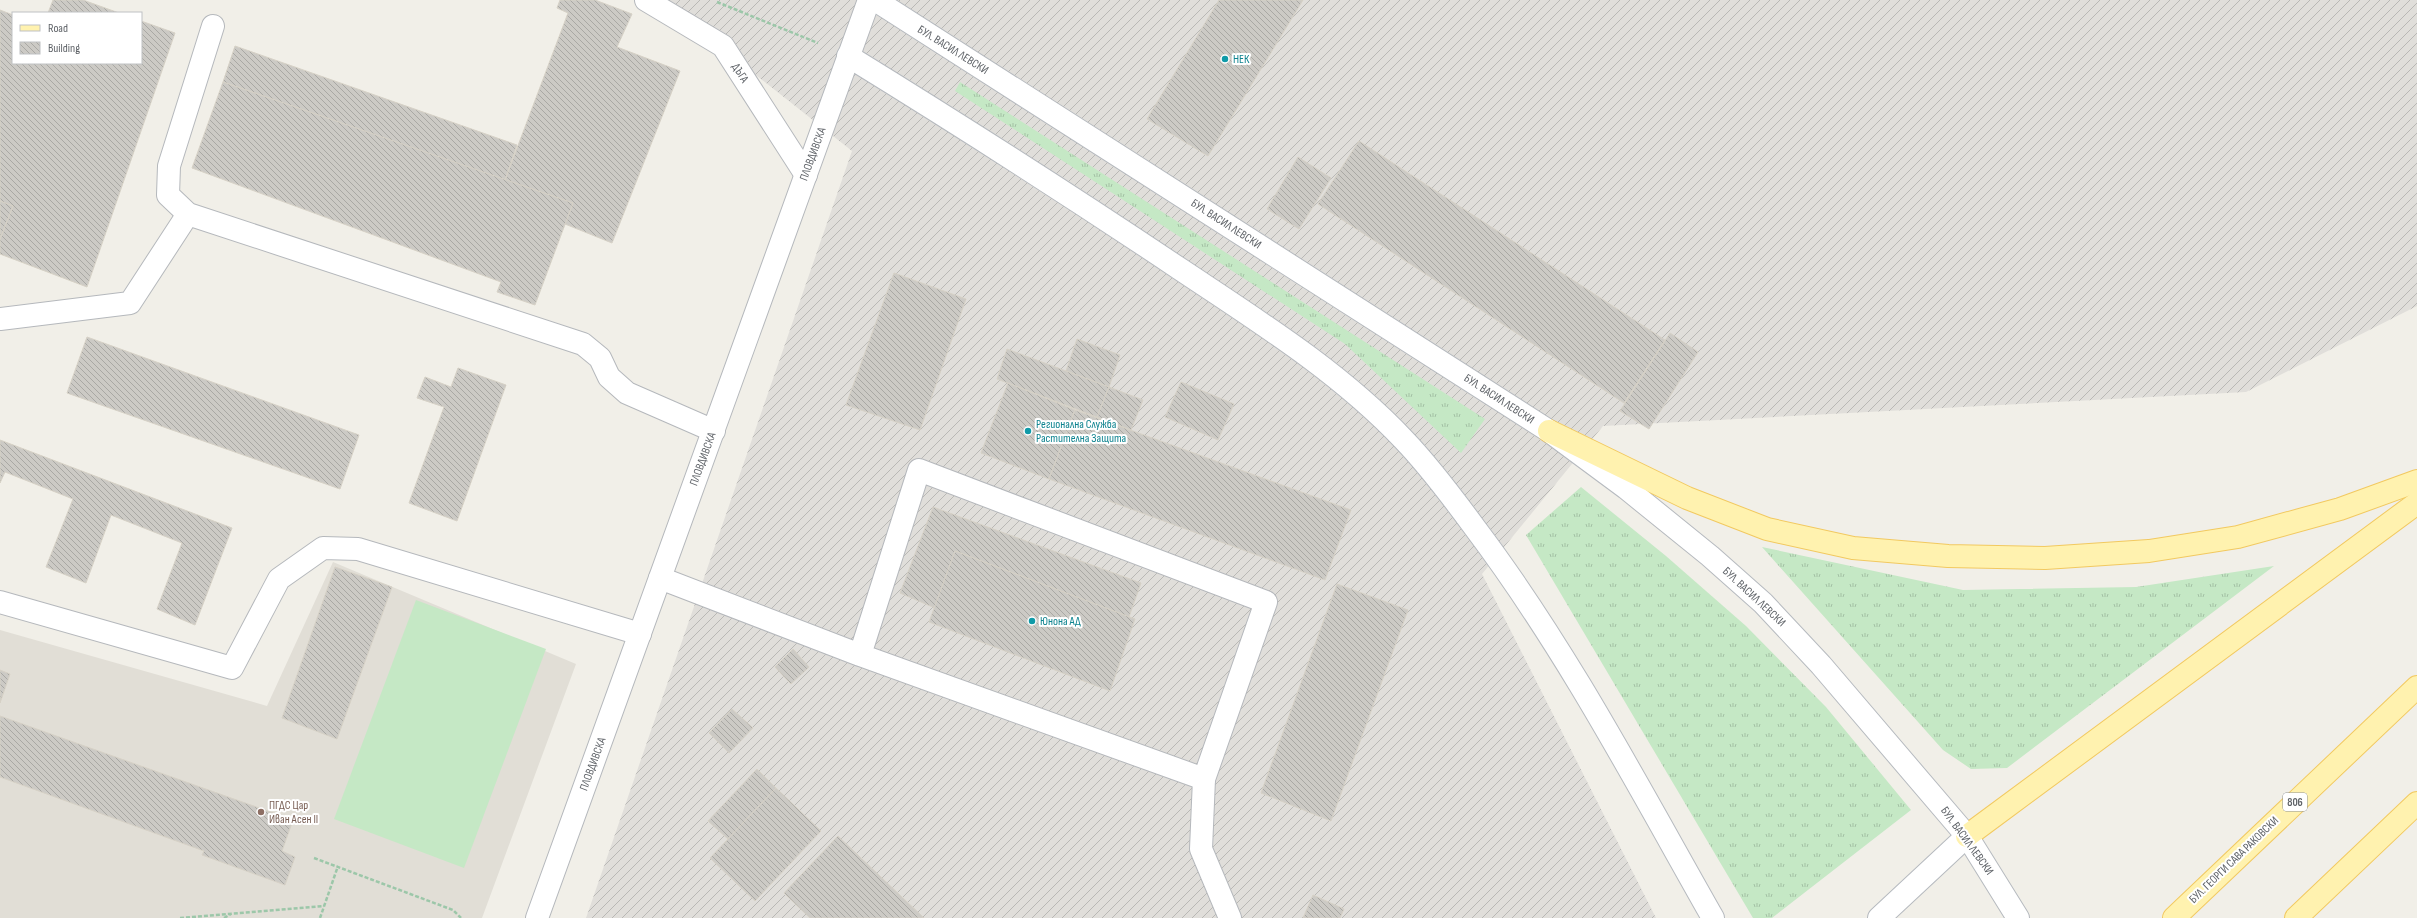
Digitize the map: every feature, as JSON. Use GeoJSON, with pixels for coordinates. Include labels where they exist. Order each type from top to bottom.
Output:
{"type":"FeatureCollection","features":[{"type":"Feature","properties":{"kind":"main road","name":"ДЪГА"},"geometry":{"type":"LineString","coordinates":[[646,0],[723,46],[806,175]]}},
{"type":"Feature","properties":{"kind":"main road","name":"ПЛОВДИВСКА"},"geometry":{"type":"LineString","coordinates":[[537,918],[869,0]]}},
{"type":"Feature","properties":{"kind":"main road","name":"БУЛ. ВАСИЛ ЛЕВСКИ"},"geometry":{"type":"LineString","coordinates":[[875,0],[1549,431],[1626,488],[1763,603],[1821,665],[1966,836],[1988,868],[2018,918]]}},
{"type":"Feature","properties":{"kind":"main road"},"geometry":{"type":"LineString","coordinates":[[214,26],[169,166],[168,195],[188,214],[583,344],[600,358],[609,377],[627,393],[714,431]]}},
{"type":"Feature","properties":{"kind":"main road"},"geometry":{"type":"LineString","coordinates":[[848,56],[1109,222],[1280,337],[1351,391],[1404,440],[1454,500],[1510,573],[1555,642],[1713,918]]}},
{"type":"Feature","properties":{"kind":"main road"},"geometry":{"type":"LineString","coordinates":[[0,319],[130,303],[188,214]]}},
{"type":"Feature","properties":{"kind":"main road"},"geometry":{"type":"LineString","coordinates":[[1549,431],[1687,498],[1767,529],[1853,548],[1948,556],[2045,558],[2149,551],[2238,537],[2340,509],[2417,481]]}},
{"type":"Feature","properties":{"kind":"main road"},"geometry":{"type":"LineString","coordinates":[[860,655],[919,470],[1266,602],[1204,779],[1200,849],[1230,918]]}},
{"type":"Feature","properties":{"kind":"main road"},"geometry":{"type":"LineString","coordinates":[[1879,918],[1966,836],[2417,503]]}},
{"type":"Feature","properties":{"kind":"main road"},"geometry":{"type":"LineString","coordinates":[[0,602],[232,668],[279,579],[323,548],[358,549],[640,634]]}},
{"type":"Feature","properties":{"kind":"main road"},"geometry":{"type":"LineString","coordinates":[[660,578],[860,655],[1204,779]]}},
{"type":"Feature","properties":{"kind":"main road","name":"БУЛ. ГЕОРГИ САВА РАКОВСКИ"},"geometry":{"type":"LineString","coordinates":[[2174,918],[2417,687]]}},
{"type":"Feature","properties":{"kind":"main road"},"geometry":{"type":"LineString","coordinates":[[2296,918],[2417,803]]}},
{"type":"Feature","properties":{"kind":"path"},"geometry":{"type":"LineString","coordinates":[[713,0],[848,56]]}},
{"type":"Feature","properties":{"kind":"path"},"geometry":{"type":"LineString","coordinates":[[314,858],[453,910],[461,918]]}},
{"type":"Feature","properties":{"kind":"path"},"geometry":{"type":"LineString","coordinates":[[320,918],[338,866]]}},
{"type":"Feature","properties":{"kind":"path"},"geometry":{"type":"LineString","coordinates":[[180,918],[324,906]]}},
{"type":"Feature","properties":{"kind":"path"},"geometry":{"type":"LineString","coordinates":[[224,918],[232,914]]}},
{"type":"Feature","properties":{"kind":"shaded area"},"geometry":{"type":"Polygon","coordinates":[[[661,0],[2417,0],[2417,306],[2246,392],[1603,426],[1482,574],[1656,918],[586,918],[852,151],[661,0]]]}},
{"type":"Feature","properties":{"kind":"shaded area","name":"ПГДС Цар Иван Асен II"},"geometry":{"type":"Polygon","coordinates":[[[333,562],[576,664],[482,918],[0,918],[0,630],[267,706],[333,562]]]}},
{"type":"Feature","properties":{"kind":"green space"},"geometry":{"type":"Polygon","coordinates":[[[960,82],[1485,419],[1461,453],[1345,344],[955,91],[960,82]]]}},
{"type":"Feature","properties":{"kind":"green space"},"geometry":{"type":"Polygon","coordinates":[[[1581,487],[1666,556],[1746,626],[1826,707],[1911,810],[1772,918],[1753,918],[1526,535],[1581,487]]]}},
{"type":"Feature","properties":{"kind":"green space"},"geometry":{"type":"Polygon","coordinates":[[[1762,547],[1963,590],[2136,587],[2274,566],[2007,768],[1971,769],[1943,750],[1762,547]]]}},
{"type":"Feature","properties":{"kind":"green space"},"geometry":{"type":"Polygon","coordinates":[[[416,600],[546,649],[464,868],[334,819],[416,600]]]}},
{"type":"Feature","properties":{"kind":"building"},"geometry":{"type":"Polygon","coordinates":[[[53,0],[83,0],[116,12],[48,12],[53,0]]]}},
{"type":"Feature","properties":{"kind":"building"},"geometry":{"type":"Polygon","coordinates":[[[560,0],[595,0],[632,14],[617,47],[680,71],[612,243],[565,224],[573,203],[505,180],[568,13],[557,8],[560,0]]]}},
{"type":"Feature","properties":{"kind":"building","name":"НЕК"},"geometry":{"type":"Polygon","coordinates":[[[1219,0],[1303,0],[1208,156],[1147,119],[1219,0]]]}},
{"type":"Feature","properties":{"kind":"building"},"geometry":{"type":"Polygon","coordinates":[[[0,10],[12,15],[12,64],[142,64],[142,21],[175,33],[87,287],[0,254],[0,239],[13,206],[0,201],[0,10]]]}},
{"type":"Feature","properties":{"kind":"building"},"geometry":{"type":"Polygon","coordinates":[[[235,46],[517,145],[505,180],[223,82],[235,46]]]}},
{"type":"Feature","properties":{"kind":"building"},"geometry":{"type":"Polygon","coordinates":[[[223,82],[573,203],[535,305],[497,292],[501,282],[192,168],[223,82]]]}},
{"type":"Feature","properties":{"kind":"building"},"geometry":{"type":"Polygon","coordinates":[[[1359,141],[1665,340],[1624,403],[1318,204],[1359,141]]]}},
{"type":"Feature","properties":{"kind":"building"},"geometry":{"type":"Polygon","coordinates":[[[1298,157],[1331,178],[1299,229],[1267,209],[1298,157]]]}},
{"type":"Feature","properties":{"kind":"building"},"geometry":{"type":"Polygon","coordinates":[[[0,201],[13,206],[0,239],[0,201]]]}},
{"type":"Feature","properties":{"kind":"building"},"geometry":{"type":"Polygon","coordinates":[[[894,273],[966,299],[920,430],[846,405],[894,273]]]}},
{"type":"Feature","properties":{"kind":"building"},"geometry":{"type":"Polygon","coordinates":[[[1670,333],[1698,352],[1649,429],[1620,411],[1670,333]]]}},
{"type":"Feature","properties":{"kind":"building"},"geometry":{"type":"Polygon","coordinates":[[[87,337],[359,435],[340,489],[67,393],[87,337]]]}},
{"type":"Feature","properties":{"kind":"building"},"geometry":{"type":"Polygon","coordinates":[[[1077,339],[1120,355],[1109,387],[1066,371],[1077,339]]]}},
{"type":"Feature","properties":{"kind":"building"},"geometry":{"type":"Polygon","coordinates":[[[1007,349],[1109,387],[1097,417],[997,379],[1007,349]]]}},
{"type":"Feature","properties":{"kind":"building"},"geometry":{"type":"Polygon","coordinates":[[[458,368],[506,385],[457,521],[409,503],[444,407],[417,398],[425,377],[451,387],[458,368]]]}},
{"type":"Feature","properties":{"kind":"building"},"geometry":{"type":"Polygon","coordinates":[[[1181,382],[1234,404],[1218,440],[1165,417],[1181,382]]]}},
{"type":"Feature","properties":{"kind":"building","name":"Регионална Служба Растителна Защита"},"geometry":{"type":"Polygon","coordinates":[[[1008,383],[1075,410],[1049,479],[981,453],[1008,383]]]}},
{"type":"Feature","properties":{"kind":"building"},"geometry":{"type":"Polygon","coordinates":[[[1109,387],[1143,400],[1131,430],[1097,417],[1109,387]]]}},
{"type":"Feature","properties":{"kind":"building"},"geometry":{"type":"Polygon","coordinates":[[[1075,410],[1351,510],[1325,580],[1049,479],[1075,410]]]}},
{"type":"Feature","properties":{"kind":"building"},"geometry":{"type":"Polygon","coordinates":[[[0,440],[232,528],[195,625],[157,609],[182,543],[111,515],[86,583],[46,567],[73,499],[5,472],[0,483],[0,440]]]}},
{"type":"Feature","properties":{"kind":"building"},"geometry":{"type":"Polygon","coordinates":[[[933,507],[1141,583],[1129,617],[955,551],[935,608],[900,593],[933,507]]]}},
{"type":"Feature","properties":{"kind":"building","name":"Юнона АД"},"geometry":{"type":"Polygon","coordinates":[[[955,551],[1135,619],[1110,691],[929,622],[955,551]]]}},
{"type":"Feature","properties":{"kind":"building"},"geometry":{"type":"Polygon","coordinates":[[[335,567],[392,587],[337,739],[282,718],[335,567]]]}},
{"type":"Feature","properties":{"kind":"building"},"geometry":{"type":"Polygon","coordinates":[[[1337,584],[1408,610],[1331,821],[1261,793],[1337,584]]]}},
{"type":"Feature","properties":{"kind":"building"},"geometry":{"type":"Polygon","coordinates":[[[793,649],[809,667],[791,684],[775,667],[793,649]]]}},
{"type":"Feature","properties":{"kind":"building"},"geometry":{"type":"Polygon","coordinates":[[[0,670],[10,674],[0,703],[0,670]]]}},
{"type":"Feature","properties":{"kind":"building"},"geometry":{"type":"Polygon","coordinates":[[[732,709],[753,728],[729,753],[709,733],[732,709]]]}},
{"type":"Feature","properties":{"kind":"building"},"geometry":{"type":"Polygon","coordinates":[[[0,716],[293,820],[282,851],[295,857],[285,885],[202,855],[204,851],[0,777],[0,716]]]}},
{"type":"Feature","properties":{"kind":"building"},"geometry":{"type":"Polygon","coordinates":[[[757,769],[776,788],[728,839],[708,821],[757,769]]]}},
{"type":"Feature","properties":{"kind":"building"},"geometry":{"type":"Polygon","coordinates":[[[776,788],[821,831],[755,901],[710,858],[776,788]]]}},
{"type":"Feature","properties":{"kind":"building"},"geometry":{"type":"Polygon","coordinates":[[[838,836],[924,918],[810,918],[784,893],[838,836]]]}},
{"type":"Feature","properties":{"kind":"building"},"geometry":{"type":"Polygon","coordinates":[[[1313,895],[1344,909],[1340,918],[1303,918],[1313,895]]]}},
{"type":"Feature","properties":{"kind":"place","name":"НЕК"},"geometry":{"type":"Point","coordinates":[1225,59]}},
{"type":"Feature","properties":{"kind":"place","name":"Регионална Служба Растителна Защита"},"geometry":{"type":"Point","coordinates":[1028,431]}},
{"type":"Feature","properties":{"kind":"place","name":"Юнона АД"},"geometry":{"type":"Point","coordinates":[1032,621]}},
{"type":"Feature","properties":{"kind":"place","name":"ПГДС Цар Иван Асен II"},"geometry":{"type":"Point","coordinates":[261,812]}}]}
